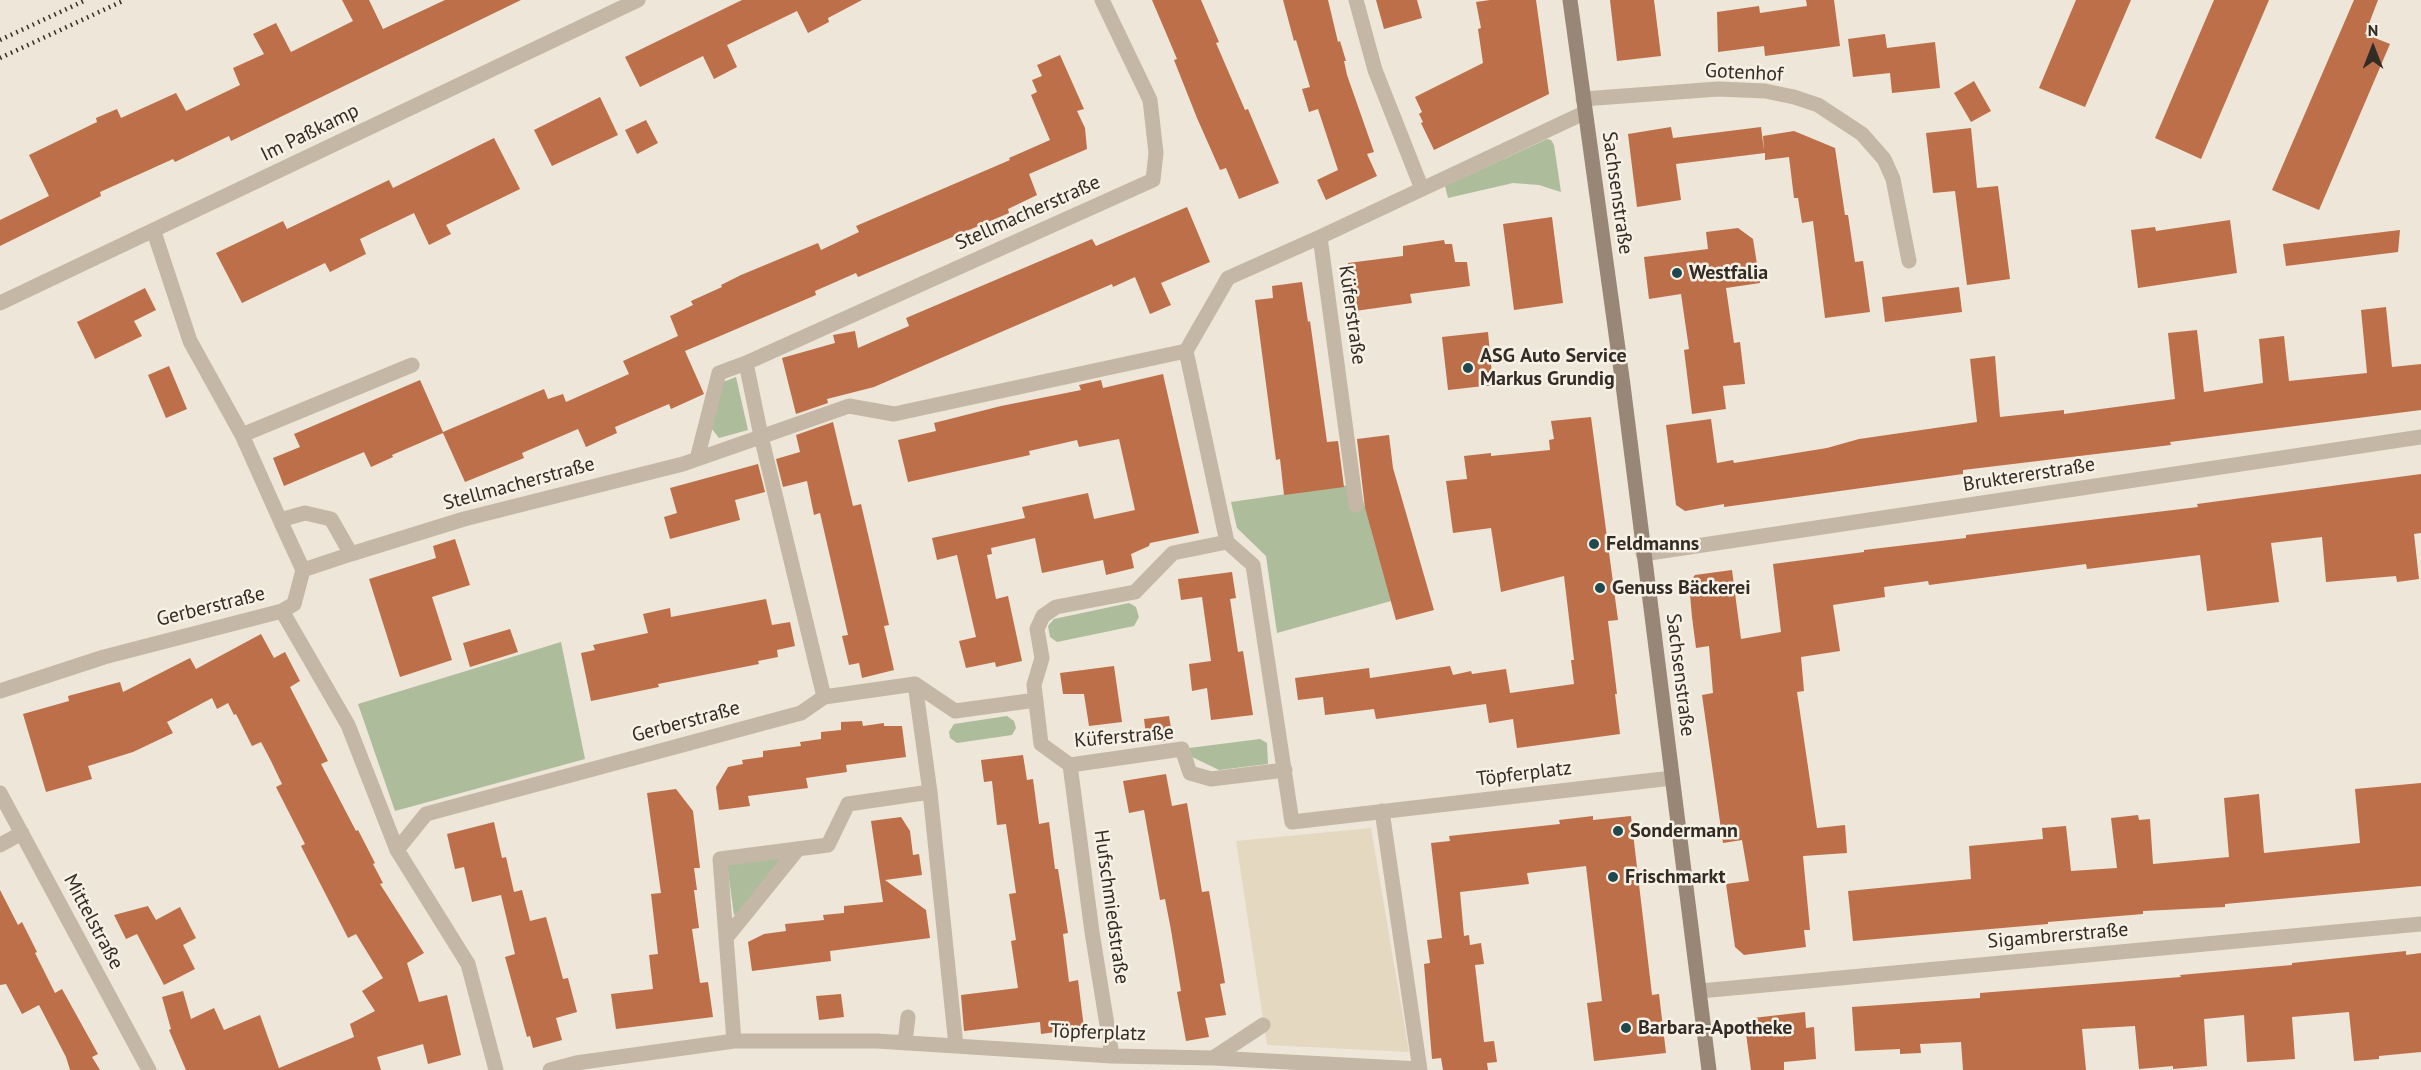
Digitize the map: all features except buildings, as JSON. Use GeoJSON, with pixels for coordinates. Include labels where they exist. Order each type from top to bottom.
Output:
{"type":"FeatureCollection","features":[{"type":"Feature","properties":{"kind":"street","name":"Im Paßkamp"},"geometry":{"type":"LineString","coordinates":[[0,303],[154,232],[638,0]]}},
{"type":"Feature","properties":{"kind":"street","name":"Stellmacherstraße"},"geometry":{"type":"LineString","coordinates":[[697,459],[719,373],[746,363],[1153,180],[1156,153],[1150,100],[1102,0]]}},
{"type":"Feature","properties":{"kind":"street"},"geometry":{"type":"LineString","coordinates":[[1356,0],[1375,70],[1422,189]]}},
{"type":"Feature","properties":{"kind":"street","name":"Sachsenstraße"},"geometry":{"type":"LineString","coordinates":[[1570,0],[1623,385],[1708,1070]]}},
{"type":"Feature","properties":{"kind":"street","name":"Gotenhof"},"geometry":{"type":"LineString","coordinates":[[1584,106],[1718,88],[1765,91],[1818,105],[1862,134],[1884,159],[1893,179],[1909,261]]}},
{"type":"Feature","properties":{"kind":"street"},"geometry":{"type":"LineString","coordinates":[[1285,770],[1253,565],[1227,542],[1186,351],[1228,278],[1422,189],[1584,106]]}},
{"type":"Feature","properties":{"kind":"street"},"geometry":{"type":"LineString","coordinates":[[154,232],[190,341],[242,435],[303,570],[294,604],[282,611]]}},
{"type":"Feature","properties":{"kind":"street","name":"Küferstraße"},"geometry":{"type":"LineString","coordinates":[[1320,237],[1356,505]]}},
{"type":"Feature","properties":{"kind":"street"},"geometry":{"type":"LineString","coordinates":[[761,436],[849,406],[894,414],[1186,351]]}},
{"type":"Feature","properties":{"kind":"street"},"geometry":{"type":"LineString","coordinates":[[746,363],[761,436],[824,697]]}},
{"type":"Feature","properties":{"kind":"street"},"geometry":{"type":"LineString","coordinates":[[242,435],[412,365]]}},
{"type":"Feature","properties":{"kind":"street","name":"Stellmacherstraße"},"geometry":{"type":"LineString","coordinates":[[303,570],[464,519],[697,459],[761,436]]}},
{"type":"Feature","properties":{"kind":"street","name":"Bruktererstraße"},"geometry":{"type":"LineString","coordinates":[[1643,554],[2421,437]]}},
{"type":"Feature","properties":{"kind":"street"},"geometry":{"type":"LineString","coordinates":[[280,520],[305,513],[331,519],[351,554]]}},
{"type":"Feature","properties":{"kind":"street","name":"Küferstraße"},"geometry":{"type":"LineString","coordinates":[[1227,542],[1173,553],[1135,591],[1056,607],[1043,616],[1037,629],[1042,658],[1034,685],[1041,744],[1070,765],[1182,749],[1190,772],[1211,779],[1285,770]]}},
{"type":"Feature","properties":{"kind":"street","name":"Gerberstraße"},"geometry":{"type":"LineString","coordinates":[[0,691],[104,657],[282,611],[348,725],[398,850],[468,964],[496,1070]]}},
{"type":"Feature","properties":{"kind":"street"},"geometry":{"type":"LineString","coordinates":[[915,684],[955,711],[1035,700]]}},
{"type":"Feature","properties":{"kind":"street"},"geometry":{"type":"LineString","coordinates":[[550,1070],[576,1063],[734,1041],[905,1043],[956,1046],[930,792],[915,684]]}},
{"type":"Feature","properties":{"kind":"street","name":"Gerberstraße"},"geometry":{"type":"LineString","coordinates":[[398,850],[426,814],[801,713],[824,697],[915,684]]}},
{"type":"Feature","properties":{"kind":"street","name":"Hufschmiedstraße"},"geometry":{"type":"LineString","coordinates":[[1070,765],[1092,932],[1112,1056]]}},
{"type":"Feature","properties":{"kind":"street","name":"Töpferplatz"},"geometry":{"type":"LineString","coordinates":[[1285,770],[1292,822],[1329,825],[1382,811],[1672,778]]}},
{"type":"Feature","properties":{"kind":"street"},"geometry":{"type":"LineString","coordinates":[[734,1041],[720,859],[828,845],[848,804],[930,792]]}},
{"type":"Feature","properties":{"kind":"street","name":"Mittelstraße"},"geometry":{"type":"LineString","coordinates":[[0,793],[149,1070]]}},
{"type":"Feature","properties":{"kind":"street","name":"Töpferplatz"},"geometry":{"type":"LineString","coordinates":[[956,1046],[1112,1056],[1214,1058],[1420,1070],[1385,870],[1382,811]]}},
{"type":"Feature","properties":{"kind":"street"},"geometry":{"type":"LineString","coordinates":[[0,845],[22,833]]}},
{"type":"Feature","properties":{"kind":"street"},"geometry":{"type":"LineString","coordinates":[[726,938],[798,849]]}},
{"type":"Feature","properties":{"kind":"street","name":"Sigambrerstraße"},"geometry":{"type":"LineString","coordinates":[[1700,991],[2421,924]]}},
{"type":"Feature","properties":{"kind":"street"},"geometry":{"type":"LineString","coordinates":[[905,1043],[908,1017]]}},
{"type":"Feature","properties":{"kind":"street"},"geometry":{"type":"LineString","coordinates":[[1214,1058],[1263,1025]]}},
{"type":"Feature","properties":{"kind":"green space"},"geometry":{"type":"Polygon","coordinates":[[[1547,139],[1551,140],[1554,145],[1561,192],[1539,185],[1513,183],[1448,198],[1445,186],[1547,139]]]}},
{"type":"Feature","properties":{"kind":"green space"},"geometry":{"type":"Polygon","coordinates":[[[736,377],[748,430],[719,438],[711,428],[723,382],[736,377]]]}},
{"type":"Feature","properties":{"kind":"green space"},"geometry":{"type":"Polygon","coordinates":[[[1349,485],[1361,493],[1391,601],[1277,633],[1266,556],[1237,528],[1231,502],[1349,485]]]}},
{"type":"Feature","properties":{"kind":"green space"},"geometry":{"type":"Polygon","coordinates":[[[1129,603],[1136,607],[1139,617],[1134,626],[1057,642],[1050,637],[1048,626],[1054,619],[1129,603]]]}},
{"type":"Feature","properties":{"kind":"green space"},"geometry":{"type":"Polygon","coordinates":[[[561,642],[585,759],[395,811],[358,704],[561,642]]]}},
{"type":"Feature","properties":{"kind":"green space"},"geometry":{"type":"Polygon","coordinates":[[[1007,716],[1014,721],[1016,728],[1012,735],[957,743],[950,738],[949,732],[954,724],[1007,716]]]}},
{"type":"Feature","properties":{"kind":"green space"},"geometry":{"type":"Polygon","coordinates":[[[1260,739],[1267,743],[1268,764],[1219,770],[1190,756],[1189,748],[1260,739]]]}},
{"type":"Feature","properties":{"kind":"green space"},"geometry":{"type":"Polygon","coordinates":[[[779,858],[780,860],[740,913],[734,915],[727,864],[779,858]]]}},
{"type":"Feature","properties":{"kind":"shaded area"},"geometry":{"type":"Polygon","coordinates":[[[1371,828],[1409,1052],[1267,1045],[1236,841],[1371,828]]]}},
{"type":"Feature","properties":{"kind":"railway"},"geometry":{"type":"LineString","coordinates":[[0,40],[86,0]]}},
{"type":"Feature","properties":{"kind":"railway"},"geometry":{"type":"LineString","coordinates":[[0,58],[125,0]]}},
{"type":"Feature","properties":{"kind":"place","name":"Westfalia"},"geometry":{"type":"Point","coordinates":[1677,273]}},
{"type":"Feature","properties":{"kind":"place","name":"ASG Auto Service Markus Grundig"},"geometry":{"type":"Point","coordinates":[1468,368]}},
{"type":"Feature","properties":{"kind":"place","name":"Feldmanns"},"geometry":{"type":"Point","coordinates":[1594,544]}},
{"type":"Feature","properties":{"kind":"place","name":"Genuss Bäckerei"},"geometry":{"type":"Point","coordinates":[1600,588]}},
{"type":"Feature","properties":{"kind":"place","name":"Sondermann"},"geometry":{"type":"Point","coordinates":[1618,831]}},
{"type":"Feature","properties":{"kind":"place","name":"Frischmarkt"},"geometry":{"type":"Point","coordinates":[1613,877]}},
{"type":"Feature","properties":{"kind":"place","name":"Barbara-Apotheke"},"geometry":{"type":"Point","coordinates":[1626,1028]}}]}
